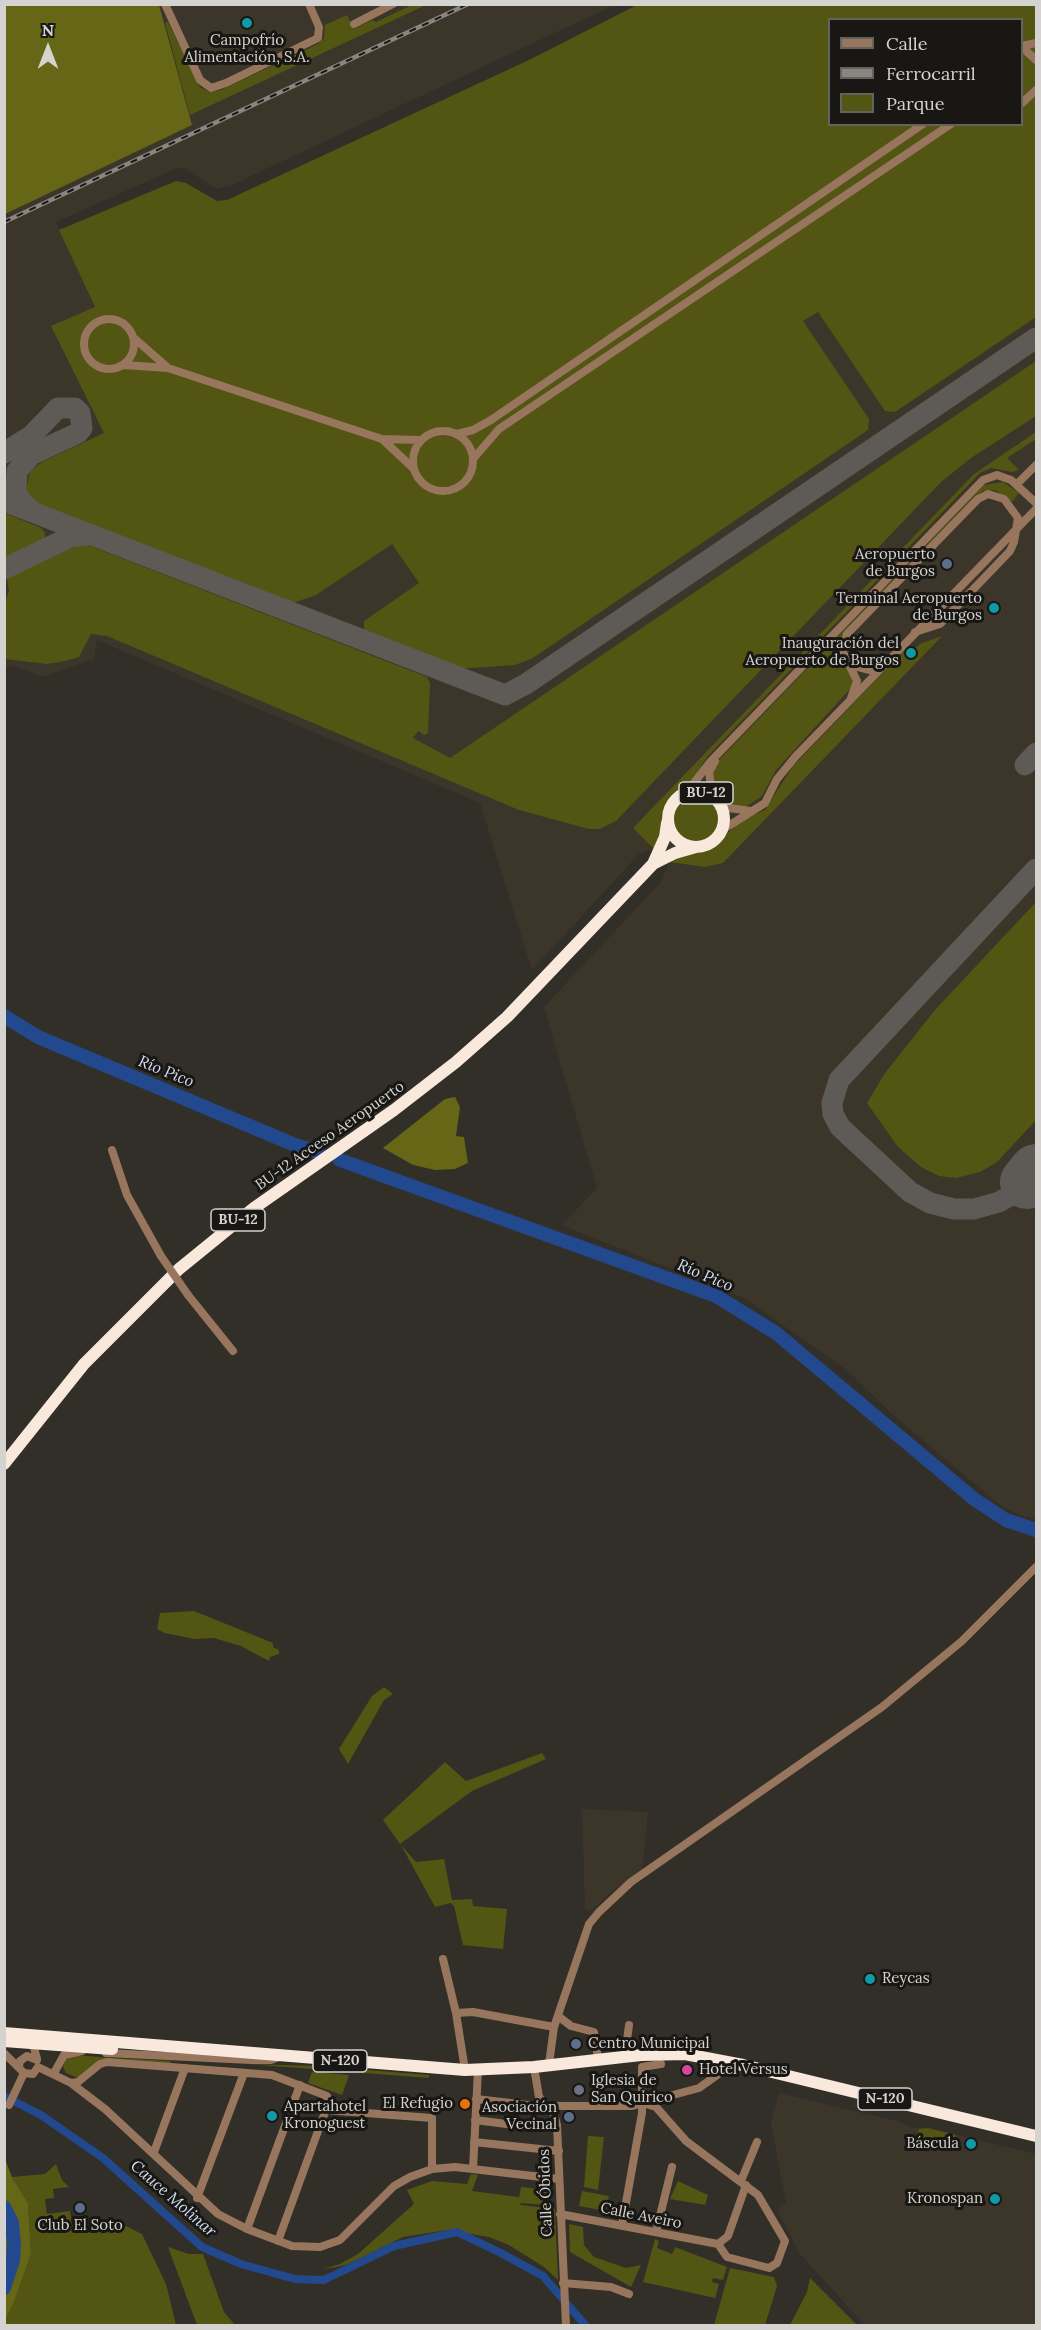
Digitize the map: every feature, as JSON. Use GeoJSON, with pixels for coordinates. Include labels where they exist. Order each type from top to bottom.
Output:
{"type":"FeatureCollection","features":[{"type":"Feature","properties":{"kind":"highway","name":"BU-12"},"geometry":{"type":"LineString","coordinates":[[704,792],[714,797],[724,813],[722,830],[712,842],[696,847],[680,842],[674,836],[668,819],[673,803],[686,793],[704,792]]}},
{"type":"Feature","properties":{"kind":"highway","name":"BU-12 Acceso Aeropuerto"},"geometry":{"type":"LineString","coordinates":[[653,864],[665,837],[668,819]]}},
{"type":"Feature","properties":{"kind":"highway","name":"BU-12 Acceso Aeropuerto"},"geometry":{"type":"LineString","coordinates":[[4,1464],[84,1364],[158,1289],[254,1208],[394,1110],[482,1041],[653,864],[675,853],[696,847]]}},
{"type":"Feature","properties":{"kind":"highway","name":"N-120"},"geometry":{"type":"LineString","coordinates":[[4,2037],[33,2044],[134,2051],[215,2052],[471,2070],[534,2067],[625,2056],[685,2054],[734,2063],[1036,2136]]}},
{"type":"Feature","properties":{"kind":"highway","name":"N-120"},"geometry":{"type":"LineString","coordinates":[[4,2037],[195,2048],[215,2052]]}},
{"type":"Feature","properties":{"kind":"street"},"geometry":{"type":"LineString","coordinates":[[165,4],[200,80],[211,88],[318,38],[320,27],[309,4]]}},
{"type":"Feature","properties":{"kind":"street"},"geometry":{"type":"LineString","coordinates":[[354,24],[393,4]]}},
{"type":"Feature","properties":{"kind":"street"},"geometry":{"type":"LineString","coordinates":[[1023,48],[1036,60]]}},
{"type":"Feature","properties":{"kind":"street"},"geometry":{"type":"LineString","coordinates":[[1023,102],[1036,90]]}},
{"type":"Feature","properties":{"kind":"street"},"geometry":{"type":"LineString","coordinates":[[413,468],[414,448],[420,440],[437,430],[457,434],[491,420],[920,126]]}},
{"type":"Feature","properties":{"kind":"street"},"geometry":{"type":"LineString","coordinates":[[473,459],[500,429],[948,126]]}},
{"type":"Feature","properties":{"kind":"street"},"geometry":{"type":"LineString","coordinates":[[134,338],[132,357],[123,365],[111,370],[95,366],[85,352],[85,336],[96,323],[112,319],[127,326],[134,338],[168,368]]}},
{"type":"Feature","properties":{"kind":"street"},"geometry":{"type":"LineString","coordinates":[[123,365],[168,368],[382,439],[420,440]]}},
{"type":"Feature","properties":{"kind":"street"},"geometry":{"type":"LineString","coordinates":[[382,439],[413,468],[423,485],[442,491],[452,490],[468,478],[473,459],[471,449],[457,434]]}},
{"type":"Feature","properties":{"kind":"street"},"geometry":{"type":"LineString","coordinates":[[1017,484],[1036,465]]}},
{"type":"Feature","properties":{"kind":"street"},"geometry":{"type":"LineString","coordinates":[[686,793],[718,755],[983,480],[997,476],[1017,484],[1036,503]]}},
{"type":"Feature","properties":{"kind":"street"},"geometry":{"type":"LineString","coordinates":[[851,698],[856,681],[842,650],[847,634],[978,499],[994,494],[1004,499],[1016,512],[1017,527]]}},
{"type":"Feature","properties":{"kind":"street"},"geometry":{"type":"LineString","coordinates":[[722,830],[765,803],[783,771],[1036,509]]}},
{"type":"Feature","properties":{"kind":"street"},"geometry":{"type":"LineString","coordinates":[[850,665],[870,670],[884,665]]}},
{"type":"Feature","properties":{"kind":"street"},"geometry":{"type":"LineString","coordinates":[[718,755],[709,772],[714,797],[729,808],[752,811]]}},
{"type":"Feature","properties":{"kind":"street"},"geometry":{"type":"LineString","coordinates":[[112,1150],[127,1195],[161,1256],[188,1295],[233,1351]]}},
{"type":"Feature","properties":{"kind":"street"},"geometry":{"type":"LineString","coordinates":[[549,2064],[554,2027],[589,1924],[609,1902],[631,1882],[882,1707],[962,1641],[1036,1567]]}},
{"type":"Feature","properties":{"kind":"street"},"geometry":{"type":"LineString","coordinates":[[444,1959],[476,2099],[473,2169]]}},
{"type":"Feature","properties":{"kind":"street"},"geometry":{"type":"LineString","coordinates":[[456,2013],[472,2012],[554,2027]]}},
{"type":"Feature","properties":{"kind":"street"},"geometry":{"type":"LineString","coordinates":[[558,2016],[571,2026],[594,2032],[598,2059]]}},
{"type":"Feature","properties":{"kind":"street"},"geometry":{"type":"LineString","coordinates":[[625,2056],[629,2025]]}},
{"type":"Feature","properties":{"kind":"street"},"geometry":{"type":"LineString","coordinates":[[4,2053],[22,2070],[33,2074],[38,2063],[33,2044]]}},
{"type":"Feature","properties":{"kind":"street"},"geometry":{"type":"LineString","coordinates":[[54,2073],[64,2055],[76,2051],[251,2060],[271,2060],[281,2056]]}},
{"type":"Feature","properties":{"kind":"street"},"geometry":{"type":"LineString","coordinates":[[9,2105],[22,2070],[24,2056],[33,2056],[38,2063],[77,2084],[154,2152],[197,2198],[218,2214],[247,2229],[303,2248],[335,2243],[352,2231],[394,2186],[410,2176],[432,2169],[473,2169],[559,2179]]}},
{"type":"Feature","properties":{"kind":"street"},"geometry":{"type":"LineString","coordinates":[[77,2084],[104,2062],[272,2075],[328,2097],[326,2110],[278,2241]]}},
{"type":"Feature","properties":{"kind":"street"},"geometry":{"type":"LineString","coordinates":[[476,2099],[546,2106],[629,2107],[705,2085],[734,2063]]}},
{"type":"Feature","properties":{"kind":"street"},"geometry":{"type":"LineString","coordinates":[[622,2225],[643,2103],[642,2066],[661,2064]]}},
{"type":"Feature","properties":{"kind":"street","name":"Calle Óbidos"},"geometry":{"type":"LineString","coordinates":[[534,2067],[539,2097],[554,2114],[557,2127],[566,2325]]}},
{"type":"Feature","properties":{"kind":"street"},"geometry":{"type":"LineString","coordinates":[[154,2152],[185,2068]]}},
{"type":"Feature","properties":{"kind":"street"},"geometry":{"type":"LineString","coordinates":[[197,2198],[244,2073]]}},
{"type":"Feature","properties":{"kind":"street"},"geometry":{"type":"LineString","coordinates":[[247,2229],[300,2085]]}},
{"type":"Feature","properties":{"kind":"street"},"geometry":{"type":"LineString","coordinates":[[643,2103],[656,2107],[686,2141],[744,2183],[758,2194],[785,2241],[777,2263],[769,2268],[730,2259],[722,2252],[718,2244],[728,2236],[744,2183],[757,2142]]}},
{"type":"Feature","properties":{"kind":"street"},"geometry":{"type":"LineString","coordinates":[[326,2110],[432,2118],[432,2169]]}},
{"type":"Feature","properties":{"kind":"street"},"geometry":{"type":"LineString","coordinates":[[475,2120],[538,2128],[557,2127]]}},
{"type":"Feature","properties":{"kind":"street"},"geometry":{"type":"LineString","coordinates":[[474,2142],[559,2151]]}},
{"type":"Feature","properties":{"kind":"street"},"geometry":{"type":"LineString","coordinates":[[656,2232],[672,2168]]}},
{"type":"Feature","properties":{"kind":"street","name":"Calle Aveiro"},"geometry":{"type":"LineString","coordinates":[[560,2214],[718,2244]]}},
{"type":"Feature","properties":{"kind":"street"},"geometry":{"type":"LineString","coordinates":[[563,2283],[592,2284],[629,2294]]}},
{"type":"Feature","properties":{"kind":"shaded area"},"geometry":{"type":"Polygon","coordinates":[[[4,5],[159,5],[192,125],[5,214],[4,5]]]}},
{"type":"Feature","properties":{"kind":"shaded area"},"geometry":{"type":"Polygon","coordinates":[[[5,5],[614,5],[232,185],[217,189],[184,168],[175,169],[56,222],[95,307],[1036,153],[1036,1518],[1021,1516],[1001,1506],[890,1412],[847,1370],[744,1298],[562,1225],[597,1188],[544,1007],[661,882],[670,861],[654,849],[639,854],[532,970],[480,803],[97,640],[94,659],[42,677],[14,666],[5,668],[5,5]]]}},
{"type":"Feature","properties":{"kind":"shaded area"},"geometry":{"type":"Polygon","coordinates":[[[455,1097],[460,1107],[456,1136],[464,1137],[468,1163],[455,1169],[435,1170],[413,1165],[383,1148],[445,1099],[455,1097]]]}},
{"type":"Feature","properties":{"kind":"shaded area"},"geometry":{"type":"Polygon","coordinates":[[[582,1809],[648,1812],[642,1870],[607,1895],[593,1909],[585,1909],[582,1809]]]}},
{"type":"Feature","properties":{"kind":"shaded area"},"geometry":{"type":"Polygon","coordinates":[[[779,2093],[900,2122],[912,2128],[928,2128],[1036,2154],[1036,2325],[865,2325],[800,2254],[777,2210],[786,2203],[771,2123],[779,2093]]]}},
{"type":"Feature","properties":{"kind":"shaded area"},"geometry":{"type":"Polygon","coordinates":[[[5,2159],[12,2177],[28,2203],[31,2254],[13,2305],[5,2319],[5,2159]]]}},
{"type":"Feature","properties":{"kind":"green space"},"geometry":{"type":"Polygon","coordinates":[[[412,5],[426,5],[190,115],[165,23],[168,22],[200,87],[209,92],[221,90],[318,44],[324,38],[325,25],[347,15],[354,29],[372,20],[376,22],[412,5]]]}},
{"type":"Feature","properties":{"kind":"green space"},"geometry":{"type":"Polygon","coordinates":[[[637,5],[1036,5],[1036,317],[895,412],[885,411],[818,312],[803,321],[869,419],[868,430],[533,658],[515,665],[457,669],[364,633],[364,621],[419,583],[392,544],[316,595],[290,604],[38,505],[31,500],[26,491],[30,471],[42,462],[104,433],[51,326],[95,307],[59,230],[176,181],[186,183],[217,201],[227,200],[529,60],[637,5]]]}},
{"type":"Feature","properties":{"kind":"green space"},"geometry":{"type":"Polygon","coordinates":[[[1036,361],[1036,416],[971,458],[941,482],[616,821],[600,829],[589,829],[519,810],[107,636],[91,634],[79,657],[65,661],[47,664],[5,659],[5,603],[9,590],[7,580],[10,574],[75,543],[85,544],[427,677],[430,683],[428,733],[425,735],[418,731],[413,738],[450,758],[1036,361]]]}},
{"type":"Feature","properties":{"kind":"green space"},"geometry":{"type":"Polygon","coordinates":[[[1036,432],[1036,439],[1007,458],[1019,470],[1012,472],[991,468],[980,473],[707,757],[690,784],[678,791],[665,806],[662,829],[654,849],[633,828],[974,474],[1036,432]]]}},
{"type":"Feature","properties":{"kind":"green space"},"geometry":{"type":"Polygon","coordinates":[[[1003,482],[1019,493],[1012,502],[995,490],[983,491],[975,497],[843,635],[838,644],[838,656],[850,671],[852,687],[776,770],[762,796],[744,808],[726,804],[713,789],[711,777],[718,761],[984,485],[1003,482]]]}},
{"type":"Feature","properties":{"kind":"green space"},"geometry":{"type":"Polygon","coordinates":[[[5,513],[41,528],[45,533],[45,539],[42,543],[5,560],[5,513]]]}},
{"type":"Feature","properties":{"kind":"green space"},"geometry":{"type":"Polygon","coordinates":[[[942,636],[723,863],[705,867],[670,862],[682,854],[713,847],[742,820],[765,810],[793,766],[905,650],[909,654],[920,644],[942,636]]]}},
{"type":"Feature","properties":{"kind":"green space"},"geometry":{"type":"Polygon","coordinates":[[[696,796],[712,803],[719,819],[712,835],[696,842],[680,835],[673,819],[680,803],[696,796]]]}},
{"type":"Feature","properties":{"kind":"green space"},"geometry":{"type":"Polygon","coordinates":[[[1036,902],[1036,1120],[997,1162],[980,1172],[956,1178],[939,1176],[921,1167],[898,1147],[867,1103],[885,1073],[935,1010],[1036,902]]]}},
{"type":"Feature","properties":{"kind":"green space"},"geometry":{"type":"Polygon","coordinates":[[[194,1611],[273,1643],[273,1647],[279,1650],[279,1654],[270,1657],[269,1661],[241,1646],[214,1638],[194,1639],[157,1629],[160,1613],[194,1611]]]}},
{"type":"Feature","properties":{"kind":"green space"},"geometry":{"type":"Polygon","coordinates":[[[384,1687],[393,1694],[384,1700],[348,1764],[339,1749],[372,1696],[384,1687]]]}},
{"type":"Feature","properties":{"kind":"green space"},"geometry":{"type":"Polygon","coordinates":[[[542,1753],[546,1759],[472,1791],[400,1844],[383,1820],[445,1762],[466,1781],[542,1753]]]}},
{"type":"Feature","properties":{"kind":"green space"},"geometry":{"type":"Polygon","coordinates":[[[401,1845],[416,1862],[444,1859],[452,1900],[472,1899],[473,1906],[507,1909],[503,1949],[463,1945],[454,1906],[451,1903],[435,1907],[401,1845]]]}},
{"type":"Feature","properties":{"kind":"green space"},"geometry":{"type":"Polygon","coordinates":[[[75,2055],[171,2061],[170,2064],[107,2059],[78,2078],[66,2073],[63,2067],[65,2059],[75,2055]]]}},
{"type":"Feature","properties":{"kind":"green space"},"geometry":{"type":"Polygon","coordinates":[[[247,2064],[319,2066],[429,2075],[429,2078],[247,2064]]]}},
{"type":"Feature","properties":{"kind":"green space"},"geometry":{"type":"Polygon","coordinates":[[[312,2072],[349,2075],[342,2095],[308,2083],[312,2072]]]}},
{"type":"Feature","properties":{"kind":"green space"},"geometry":{"type":"Polygon","coordinates":[[[928,2128],[956,2135],[954,2151],[915,2141],[919,2129],[928,2128]]]}},
{"type":"Feature","properties":{"kind":"green space"},"geometry":{"type":"Polygon","coordinates":[[[588,2136],[604,2137],[598,2190],[584,2187],[588,2136]]]}},
{"type":"Feature","properties":{"kind":"green space","name":"Club El Soto"},"geometry":{"type":"Polygon","coordinates":[[[56,2164],[62,2180],[69,2187],[53,2189],[54,2198],[45,2199],[47,2214],[70,2211],[72,2225],[82,2224],[83,2229],[96,2227],[96,2222],[114,2220],[142,2234],[166,2284],[176,2325],[5,2326],[4,2319],[13,2305],[31,2254],[28,2203],[12,2177],[45,2174],[56,2164]]]}},
{"type":"Feature","properties":{"kind":"green space"},"geometry":{"type":"Polygon","coordinates":[[[471,2174],[478,2175],[472,2191],[519,2197],[521,2187],[551,2190],[549,2205],[520,2203],[521,2205],[555,2209],[558,2280],[544,2267],[509,2245],[489,2237],[447,2230],[403,2237],[348,2264],[323,2269],[340,2264],[358,2254],[414,2204],[407,2190],[432,2181],[467,2184],[471,2174]]]}},
{"type":"Feature","properties":{"kind":"green space"},"geometry":{"type":"Polygon","coordinates":[[[678,2181],[708,2195],[705,2205],[670,2199],[678,2181]]]}},
{"type":"Feature","properties":{"kind":"green space"},"geometry":{"type":"Polygon","coordinates":[[[582,2191],[609,2196],[606,2211],[579,2206],[582,2191]]]}},
{"type":"Feature","properties":{"kind":"green space"},"geometry":{"type":"Polygon","coordinates":[[[569,2224],[583,2227],[584,2245],[594,2257],[626,2268],[641,2265],[631,2287],[570,2252],[569,2224]]]}},
{"type":"Feature","properties":{"kind":"green space"},"geometry":{"type":"Polygon","coordinates":[[[655,2239],[659,2241],[657,2248],[672,2254],[675,2247],[727,2267],[723,2280],[713,2278],[712,2282],[719,2284],[715,2298],[643,2282],[655,2239]]]}},
{"type":"Feature","properties":{"kind":"green space"},"geometry":{"type":"Polygon","coordinates":[[[168,2247],[189,2254],[203,2254],[224,2312],[235,2325],[197,2325],[168,2247]]]}},
{"type":"Feature","properties":{"kind":"green space"},"geometry":{"type":"Polygon","coordinates":[[[730,2268],[774,2277],[777,2286],[765,2325],[714,2325],[730,2268]]]}},
{"type":"Feature","properties":{"kind":"green space"},"geometry":{"type":"Polygon","coordinates":[[[810,2278],[857,2325],[790,2325],[807,2292],[810,2278]]]}},
{"type":"Feature","properties":{"kind":"waterway","name":"Río Pico"},"geometry":{"type":"LineString","coordinates":[[4,1016],[38,1037],[295,1145],[318,1152]]}},
{"type":"Feature","properties":{"kind":"waterway","name":"Río Pico"},"geometry":{"type":"LineString","coordinates":[[340,1160],[716,1296],[776,1333],[974,1499],[1006,1520],[1036,1530]]}},
{"type":"Feature","properties":{"kind":"waterway","name":"Cauce Molinar"},"geometry":{"type":"LineString","coordinates":[[4,2096],[41,2115],[103,2158],[202,2247],[241,2264],[295,2279],[324,2280],[394,2246],[457,2232],[543,2276],[586,2326]]}},
{"type":"Feature","properties":{"kind":"waterway"},"geometry":{"type":"LineString","coordinates":[[4,2207],[12,2223],[14,2243],[13,2260],[4,2288]]}},
{"type":"Feature","properties":{"kind":"taxiway"},"geometry":{"type":"LineString","coordinates":[[4,501],[505,695],[526,684],[1036,338]]}},
{"type":"Feature","properties":{"kind":"taxiway"},"geometry":{"type":"LineString","coordinates":[[4,453],[31,436],[58,408],[75,408],[80,413],[82,428],[78,433],[31,455],[17,471],[16,493],[33,512]]}},
{"type":"Feature","properties":{"kind":"taxiway"},"geometry":{"type":"LineString","coordinates":[[4,569],[70,537],[87,535]]}},
{"type":"Feature","properties":{"kind":"taxiway"},"geometry":{"type":"LineString","coordinates":[[1025,765],[1036,753]]}},
{"type":"Feature","properties":{"kind":"taxiway"},"geometry":{"type":"LineString","coordinates":[[1027,1182],[1018,1191],[999,1202],[974,1209],[954,1209],[930,1203],[910,1192],[840,1127],[833,1114],[832,1103],[839,1080],[1036,869]]}},
{"type":"Feature","properties":{"kind":"runway"},"geometry":{"type":"LineString","coordinates":[[1027,1182],[1036,1171]]}},
{"type":"Feature","properties":{"kind":"railway"},"geometry":{"type":"LineString","coordinates":[[4,222],[468,4]]}},
{"type":"Feature","properties":{"kind":"place","name":"Campofrío Alimentación, S.A."},"geometry":{"type":"Point","coordinates":[247,23]}},
{"type":"Feature","properties":{"kind":"place","name":"Aeropuerto de Burgos"},"geometry":{"type":"Point","coordinates":[947,564]}},
{"type":"Feature","properties":{"kind":"place","name":"Terminal Aeropuerto de Burgos"},"geometry":{"type":"Point","coordinates":[994,608]}},
{"type":"Feature","properties":{"kind":"place","name":"Inauguración del Aeropuerto de Burgos"},"geometry":{"type":"Point","coordinates":[911,653]}},
{"type":"Feature","properties":{"kind":"place","name":"Reycas"},"geometry":{"type":"Point","coordinates":[870,1979]}},
{"type":"Feature","properties":{"kind":"place","name":"Centro Municipal"},"geometry":{"type":"Point","coordinates":[576,2044]}},
{"type":"Feature","properties":{"kind":"place","name":"Hotel Versus"},"geometry":{"type":"Point","coordinates":[687,2070]}},
{"type":"Feature","properties":{"kind":"place","name":"Iglesia de San Quirico"},"geometry":{"type":"Point","coordinates":[579,2090]}},
{"type":"Feature","properties":{"kind":"place","name":"El Refugio"},"geometry":{"type":"Point","coordinates":[465,2104]}},
{"type":"Feature","properties":{"kind":"place","name":"Apartahotel Kronoguest"},"geometry":{"type":"Point","coordinates":[272,2116]}},
{"type":"Feature","properties":{"kind":"place","name":"Asociación Vecinal"},"geometry":{"type":"Point","coordinates":[569,2117]}},
{"type":"Feature","properties":{"kind":"place","name":"Báscula"},"geometry":{"type":"Point","coordinates":[971,2144]}},
{"type":"Feature","properties":{"kind":"place","name":"Kronospan"},"geometry":{"type":"Point","coordinates":[995,2199]}},
{"type":"Feature","properties":{"kind":"place","name":"Club El Soto"},"geometry":{"type":"Point","coordinates":[80,2208]}}]}
